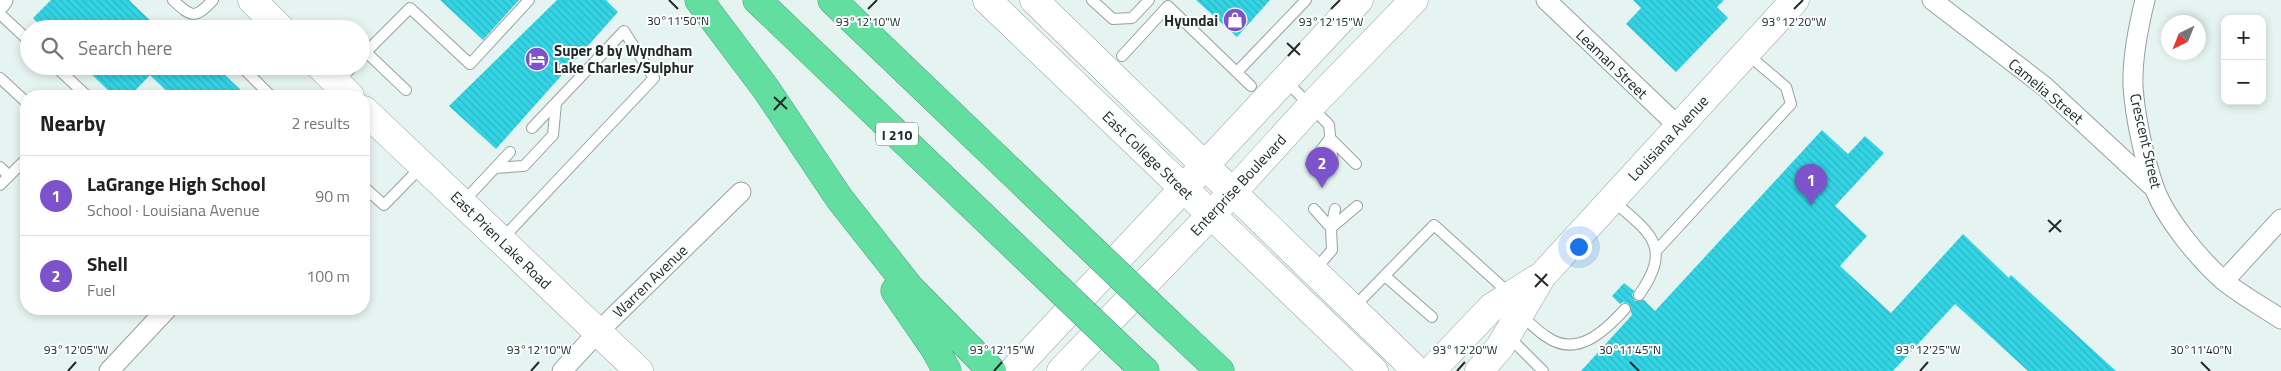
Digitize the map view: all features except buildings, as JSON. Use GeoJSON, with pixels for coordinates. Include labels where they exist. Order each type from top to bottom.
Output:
{"type":"FeatureCollection","features":[{"type":"Feature","properties":{"kind":"highway"},"geometry":{"type":"LineString","coordinates":[[699,0],[766,89],[839,198],[910,288],[992,371]]}},
{"type":"Feature","properties":{"kind":"highway","name":"I 210"},"geometry":{"type":"LineString","coordinates":[[757,0],[1138,365]]}},
{"type":"Feature","properties":{"kind":"highway"},"geometry":{"type":"LineString","coordinates":[[832,0],[1220,371]]}},
{"type":"Feature","properties":{"kind":"highway"},"geometry":{"type":"LineString","coordinates":[[839,198],[873,259],[935,349],[947,371]]}},
{"type":"Feature","properties":{"kind":"main road"},"geometry":{"type":"LineString","coordinates":[[252,0],[270,20]]}},
{"type":"Feature","properties":{"kind":"main road","name":"East College Street"},"geometry":{"type":"LineString","coordinates":[[987,0],[1374,371]]}},
{"type":"Feature","properties":{"kind":"main road","name":"East College Street"},"geometry":{"type":"LineString","coordinates":[[1034,0],[1417,371]]}},
{"type":"Feature","properties":{"kind":"main road"},"geometry":{"type":"LineString","coordinates":[[1013,371],[1183,189],[1203,165],[1359,0]]}},
{"type":"Feature","properties":{"kind":"main road","name":"Enterprise Boulevard"},"geometry":{"type":"LineString","coordinates":[[1061,371],[1212,215],[1311,106],[1414,0]]}},
{"type":"Feature","properties":{"kind":"main road","name":"Louisiana Avenue"},"geometry":{"type":"LineString","coordinates":[[1479,371],[1500,347],[1512,315],[1542,276],[1795,0]]}},
{"type":"Feature","properties":{"kind":"main road","name":"East Prien Lake Road"},"geometry":{"type":"LineString","coordinates":[[370,116],[639,371]]}},
{"type":"Feature","properties":{"kind":"main road","name":"Louisiana Avenue"},"geometry":{"type":"LineString","coordinates":[[1431,371],[1492,307],[1512,315]]}},
{"type":"Feature","properties":{"kind":"street"},"geometry":{"type":"LineString","coordinates":[[0,4],[3,0]]}},
{"type":"Feature","properties":{"kind":"street","name":"Leaman Street"},"geometry":{"type":"LineString","coordinates":[[1546,0],[1678,127]]}},
{"type":"Feature","properties":{"kind":"street","name":"Camelia Street"},"geometry":{"type":"LineString","coordinates":[[1932,0],[2044,86],[2154,188]]}},
{"type":"Feature","properties":{"kind":"street","name":"Crescent Street"},"geometry":{"type":"LineString","coordinates":[[2145,0],[2135,48],[2133,86],[2142,142],[2154,188],[2163,206],[2190,245],[2224,281],[2281,319]]}},
{"type":"Feature","properties":{"kind":"street","name":"Warren Avenue"},"geometry":{"type":"LineString","coordinates":[[562,371],[598,332],[741,192]]}},
{"type":"Feature","properties":{"kind":"street"},"geometry":{"type":"LineString","coordinates":[[2224,281],[2281,219]]}},
{"type":"Feature","properties":{"kind":"street"},"geometry":{"type":"LineString","coordinates":[[108,371],[160,315]]}},
{"type":"Feature","properties":{"kind":"lane"},"geometry":{"type":"LineString","coordinates":[[173,0],[186,12],[195,15],[201,13],[213,0]]}},
{"type":"Feature","properties":{"kind":"lane"},"geometry":{"type":"LineString","coordinates":[[370,49],[410,8],[470,64],[529,0]]}},
{"type":"Feature","properties":{"kind":"lane"},"geometry":{"type":"LineString","coordinates":[[1092,0],[1113,19],[1132,18],[1149,0]]}},
{"type":"Feature","properties":{"kind":"lane"},"geometry":{"type":"LineString","coordinates":[[1237,72],[1306,0]]}},
{"type":"Feature","properties":{"kind":"lane"},"geometry":{"type":"LineString","coordinates":[[1122,56],[1171,3],[1251,86]]}},
{"type":"Feature","properties":{"kind":"lane"},"geometry":{"type":"LineString","coordinates":[[0,14],[20,33]]}},
{"type":"Feature","properties":{"kind":"lane"},"geometry":{"type":"LineString","coordinates":[[501,240],[654,78],[624,31],[532,128]]}},
{"type":"Feature","properties":{"kind":"lane"},"geometry":{"type":"LineString","coordinates":[[1638,295],[1652,273],[1657,250],[1791,104],[1786,88],[1746,53]]}},
{"type":"Feature","properties":{"kind":"lane"},"geometry":{"type":"LineString","coordinates":[[370,60],[406,90]]}},
{"type":"Feature","properties":{"kind":"lane"},"geometry":{"type":"LineString","coordinates":[[65,75],[81,90]]}},
{"type":"Feature","properties":{"kind":"lane"},"geometry":{"type":"LineString","coordinates":[[250,75],[265,90]]}},
{"type":"Feature","properties":{"kind":"lane"},"geometry":{"type":"LineString","coordinates":[[0,78],[20,96]]}},
{"type":"Feature","properties":{"kind":"lane"},"geometry":{"type":"LineString","coordinates":[[1284,79],[1329,125],[1333,165]]}},
{"type":"Feature","properties":{"kind":"lane"},"geometry":{"type":"LineString","coordinates":[[495,168],[524,166],[553,135],[556,103]]}},
{"type":"Feature","properties":{"kind":"lane"},"geometry":{"type":"LineString","coordinates":[[1312,164],[1330,138]]}},
{"type":"Feature","properties":{"kind":"lane"},"geometry":{"type":"LineString","coordinates":[[1330,138],[1356,164]]}},
{"type":"Feature","properties":{"kind":"lane"},"geometry":{"type":"LineString","coordinates":[[462,203],[510,152]]}},
{"type":"Feature","properties":{"kind":"lane"},"geometry":{"type":"LineString","coordinates":[[0,185],[20,165]]}},
{"type":"Feature","properties":{"kind":"lane"},"geometry":{"type":"LineString","coordinates":[[370,192],[384,205],[422,165]]}},
{"type":"Feature","properties":{"kind":"lane"},"geometry":{"type":"LineString","coordinates":[[0,167],[9,176]]}},
{"type":"Feature","properties":{"kind":"lane"},"geometry":{"type":"LineString","coordinates":[[1611,200],[1637,221],[1657,250]]}},
{"type":"Feature","properties":{"kind":"lane"},"geometry":{"type":"LineString","coordinates":[[1331,228],[1358,206]]}},
{"type":"Feature","properties":{"kind":"lane"},"geometry":{"type":"LineString","coordinates":[[1314,209],[1331,228]]}},
{"type":"Feature","properties":{"kind":"lane"},"geometry":{"type":"LineString","coordinates":[[1313,272],[1332,250],[1331,228],[1335,209]]}},
{"type":"Feature","properties":{"kind":"lane"},"geometry":{"type":"LineString","coordinates":[[1352,309],[1434,226],[1512,315],[1543,371]]}},
{"type":"Feature","properties":{"kind":"lane"},"geometry":{"type":"LineString","coordinates":[[1385,276],[1432,317]]}},
{"type":"Feature","properties":{"kind":"lane"},"geometry":{"type":"LineString","coordinates":[[1512,315],[1548,338],[1570,346],[1590,340],[1609,328],[1625,309]]}},
{"type":"Feature","properties":{"kind":"place","name":"Hyundai"},"geometry":{"type":"Point","coordinates":[1235,20]}},
{"type":"Feature","properties":{"kind":"place","name":"Super 8 by Wyndham Lake Charles/Sulphur"},"geometry":{"type":"Point","coordinates":[537,59]}},
{"type":"Feature","properties":{"kind":"place","name":"Shell"},"geometry":{"type":"Point","coordinates":[1322,188]}},
{"type":"Feature","properties":{"kind":"place","name":"LaGrange High School"},"geometry":{"type":"Point","coordinates":[1811,205]}}]}
